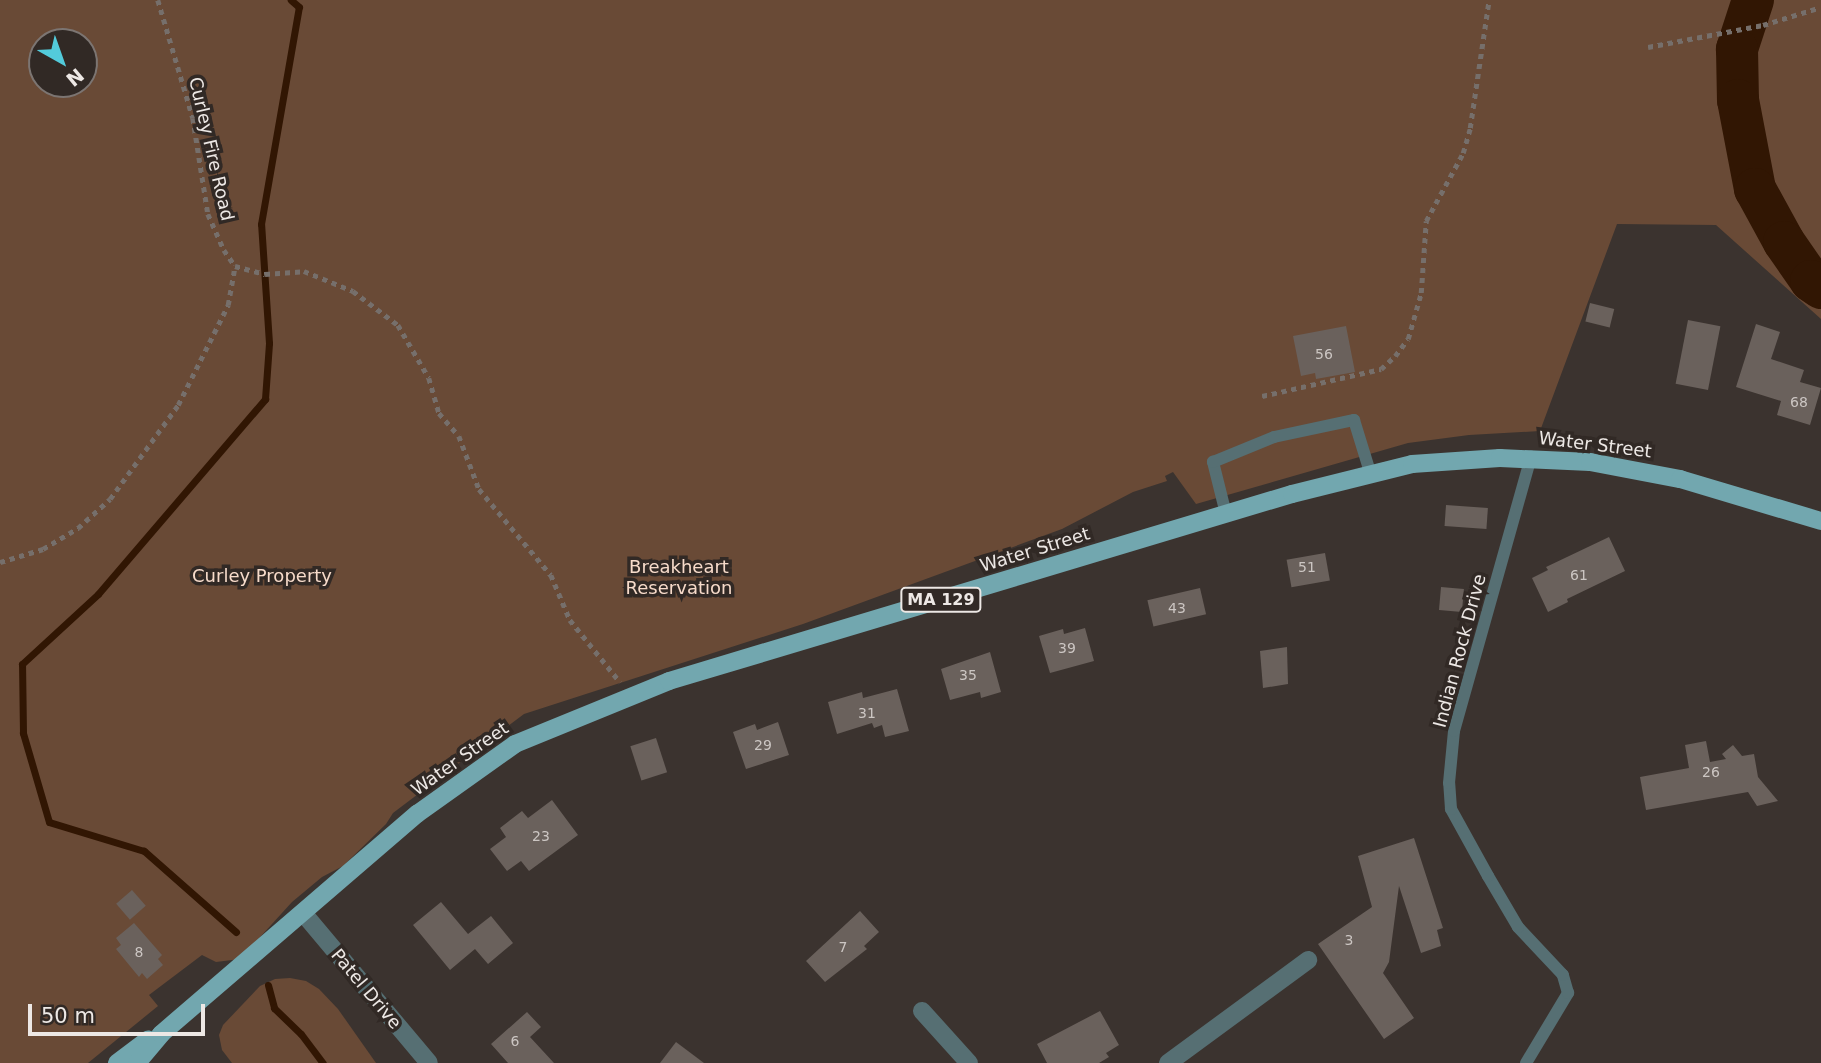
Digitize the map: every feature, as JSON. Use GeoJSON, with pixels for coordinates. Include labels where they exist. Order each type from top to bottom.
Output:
{"type":"FeatureCollection","features":[{"type":"Feature","properties":{"kind":"main road","name":"Water Street"},"geometry":{"type":"LineString","coordinates":[[137,1063],[161,1034],[304,914],[417,814],[515,744],[669,681],[1370,472],[1442,461],[1531,457],[1639,470],[1821,521]]}},
{"type":"Feature","properties":{"kind":"main road","name":"Water Street"},"geometry":{"type":"LineString","coordinates":[[117,1063],[143,1042],[161,1034]]}},
{"type":"Feature","properties":{"kind":"street","name":"Patel Drive"},"geometry":{"type":"LineString","coordinates":[[304,914],[429,1063]]}},
{"type":"Feature","properties":{"kind":"street"},"geometry":{"type":"LineString","coordinates":[[1167,1063],[1308,960]]}},
{"type":"Feature","properties":{"kind":"street"},"geometry":{"type":"LineString","coordinates":[[922,1011],[970,1063]]}},
{"type":"Feature","properties":{"kind":"lane"},"geometry":{"type":"LineString","coordinates":[[1226,514],[1213,463],[1274,437],[1354,420],[1370,472]]}},
{"type":"Feature","properties":{"kind":"lane","name":"Indian Rock Drive"},"geometry":{"type":"LineString","coordinates":[[1526,1063],[1567,993],[1563,975],[1518,927],[1451,809],[1449,783],[1454,731],[1531,457]]}},
{"type":"Feature","properties":{"kind":"path","name":"Curley Fire Road"},"geometry":{"type":"LineString","coordinates":[[158,0],[193,118],[208,214],[224,250],[235,266]]}},
{"type":"Feature","properties":{"kind":"path"},"geometry":{"type":"LineString","coordinates":[[1262,396],[1381,369],[1408,339],[1421,293],[1426,221],[1463,153],[1470,128],[1489,0]]}},
{"type":"Feature","properties":{"kind":"path"},"geometry":{"type":"LineString","coordinates":[[1647,47],[1763,24],[1818,8]]}},
{"type":"Feature","properties":{"kind":"path"},"geometry":{"type":"LineString","coordinates":[[0,562],[43,549],[78,528],[110,499],[178,405],[228,305],[235,266],[265,274],[304,271],[354,291],[398,325],[429,378],[439,413],[459,436],[479,489],[551,575],[570,621],[631,696]]}},
{"type":"Feature","properties":{"kind":"green space","name":"Curley Property"},"geometry":{"type":"Polygon","coordinates":[[[0,0],[1821,0],[1821,319],[1716,225],[1617,224],[1540,431],[1469,435],[1408,443],[1196,504],[1173,472],[1165,476],[1167,481],[1133,492],[1062,529],[803,624],[524,714],[393,813],[386,824],[343,866],[322,877],[292,902],[240,959],[216,962],[202,955],[149,995],[158,1006],[88,1063],[0,1063],[0,0]]]}},
{"type":"Feature","properties":{"kind":"green space"},"geometry":{"type":"Polygon","coordinates":[[[275,979],[306,981],[319,989],[338,1009],[376,1063],[232,1063],[222,1050],[219,1035],[223,1025],[260,986],[275,979]]]}},
{"type":"Feature","properties":{"kind":"building"},"geometry":{"type":"Polygon","coordinates":[[[1590,303],[1614,309],[1610,327],[1585,321],[1590,303]]]}},
{"type":"Feature","properties":{"kind":"building"},"geometry":{"type":"Polygon","coordinates":[[[1688,320],[1720,326],[1708,390],[1676,384],[1688,320]]]}},
{"type":"Feature","properties":{"kind":"building"},"geometry":{"type":"Polygon","coordinates":[[[1756,324],[1780,332],[1771,359],[1804,370],[1800,382],[1821,388],[1810,425],[1777,415],[1781,401],[1736,387],[1756,324]]]}},
{"type":"Feature","properties":{"kind":"building"},"geometry":{"type":"Polygon","coordinates":[[[1346,326],[1355,372],[1316,379],[1315,373],[1301,376],[1293,336],[1346,326]]]}},
{"type":"Feature","properties":{"kind":"building"},"geometry":{"type":"Polygon","coordinates":[[[1446,505],[1488,508],[1486,529],[1445,526],[1446,505]]]}},
{"type":"Feature","properties":{"kind":"building"},"geometry":{"type":"Polygon","coordinates":[[[1609,537],[1625,571],[1567,599],[1568,602],[1548,612],[1532,578],[1548,570],[1546,567],[1609,537]]]}},
{"type":"Feature","properties":{"kind":"building"},"geometry":{"type":"Polygon","coordinates":[[[1325,553],[1330,581],[1291,587],[1287,560],[1325,553]]]}},
{"type":"Feature","properties":{"kind":"building"},"geometry":{"type":"Polygon","coordinates":[[[1441,587],[1464,589],[1462,612],[1439,610],[1441,587]]]}},
{"type":"Feature","properties":{"kind":"building"},"geometry":{"type":"Polygon","coordinates":[[[1200,588],[1206,614],[1153,626],[1147,600],[1200,588]]]}},
{"type":"Feature","properties":{"kind":"building"},"geometry":{"type":"Polygon","coordinates":[[[1085,628],[1094,661],[1050,673],[1039,636],[1063,629],[1064,634],[1085,628]]]}},
{"type":"Feature","properties":{"kind":"building"},"geometry":{"type":"Polygon","coordinates":[[[1287,647],[1288,684],[1263,688],[1260,651],[1287,647]]]}},
{"type":"Feature","properties":{"kind":"building"},"geometry":{"type":"Polygon","coordinates":[[[990,652],[1001,692],[981,698],[980,692],[950,700],[941,669],[990,652]]]}},
{"type":"Feature","properties":{"kind":"building"},"geometry":{"type":"Polygon","coordinates":[[[897,689],[909,731],[885,737],[882,725],[874,728],[872,723],[837,734],[828,702],[862,692],[863,698],[897,689]]]}},
{"type":"Feature","properties":{"kind":"building"},"geometry":{"type":"Polygon","coordinates":[[[778,722],[789,755],[746,769],[733,732],[755,724],[757,730],[778,722]]]}},
{"type":"Feature","properties":{"kind":"building"},"geometry":{"type":"Polygon","coordinates":[[[656,738],[667,772],[641,781],[630,746],[656,738]]]}},
{"type":"Feature","properties":{"kind":"building"},"geometry":{"type":"Polygon","coordinates":[[[1706,741],[1710,762],[1726,759],[1722,754],[1733,745],[1742,756],[1754,754],[1758,777],[1778,801],[1757,806],[1748,792],[1646,810],[1640,777],[1689,768],[1685,745],[1706,741]]]}},
{"type":"Feature","properties":{"kind":"building"},"geometry":{"type":"Polygon","coordinates":[[[552,800],[578,835],[529,871],[521,861],[507,871],[490,849],[506,837],[500,828],[522,811],[528,818],[552,800]]]}},
{"type":"Feature","properties":{"kind":"building"},"geometry":{"type":"Polygon","coordinates":[[[1414,838],[1443,928],[1437,930],[1441,946],[1421,953],[1399,886],[1389,962],[1383,973],[1414,1018],[1384,1039],[1318,944],[1372,907],[1358,856],[1414,838]]]}},
{"type":"Feature","properties":{"kind":"building"},"geometry":{"type":"Polygon","coordinates":[[[132,890],[146,906],[130,920],[116,904],[132,890]]]}},
{"type":"Feature","properties":{"kind":"building"},"geometry":{"type":"Polygon","coordinates":[[[441,902],[468,934],[491,916],[513,943],[488,964],[475,949],[450,970],[413,925],[441,902]]]}},
{"type":"Feature","properties":{"kind":"building"},"geometry":{"type":"Polygon","coordinates":[[[860,911],[879,932],[864,946],[867,949],[825,982],[806,961],[860,911]]]}},
{"type":"Feature","properties":{"kind":"building"},"geometry":{"type":"Polygon","coordinates":[[[134,923],[162,955],[158,959],[163,965],[147,979],[142,973],[139,977],[116,949],[121,945],[116,938],[134,923]]]}},
{"type":"Feature","properties":{"kind":"building"},"geometry":{"type":"Polygon","coordinates":[[[1100,1011],[1119,1045],[1106,1053],[1109,1057],[1099,1063],[1047,1063],[1037,1044],[1100,1011]]]}},
{"type":"Feature","properties":{"kind":"building"},"geometry":{"type":"Polygon","coordinates":[[[527,1012],[541,1027],[530,1037],[554,1063],[508,1063],[491,1044],[527,1012]]]}},
{"type":"Feature","properties":{"kind":"building"},"geometry":{"type":"Polygon","coordinates":[[[676,1042],[704,1063],[660,1063],[676,1042]]]}},
{"type":"Feature","properties":{"kind":"waterway"},"geometry":{"type":"LineString","coordinates":[[236,932],[144,851],[49,822],[23,733],[22,664],[98,594],[265,399],[269,343],[261,224],[299,7],[291,0]]}},
{"type":"Feature","properties":{"kind":"waterway"},"geometry":{"type":"LineString","coordinates":[[1753,0],[1737,49],[1738,100],[1755,189],[1784,242],[1811,281],[1821,288]]}},
{"type":"Feature","properties":{"kind":"waterway"},"geometry":{"type":"LineString","coordinates":[[268,985],[274,1008],[301,1034],[323,1063]]}},
{"type":"Feature","properties":{"kind":"park label","name":"Breakheart Reservation"},"geometry":{"type":"Point","coordinates":[679,578]}}]}
